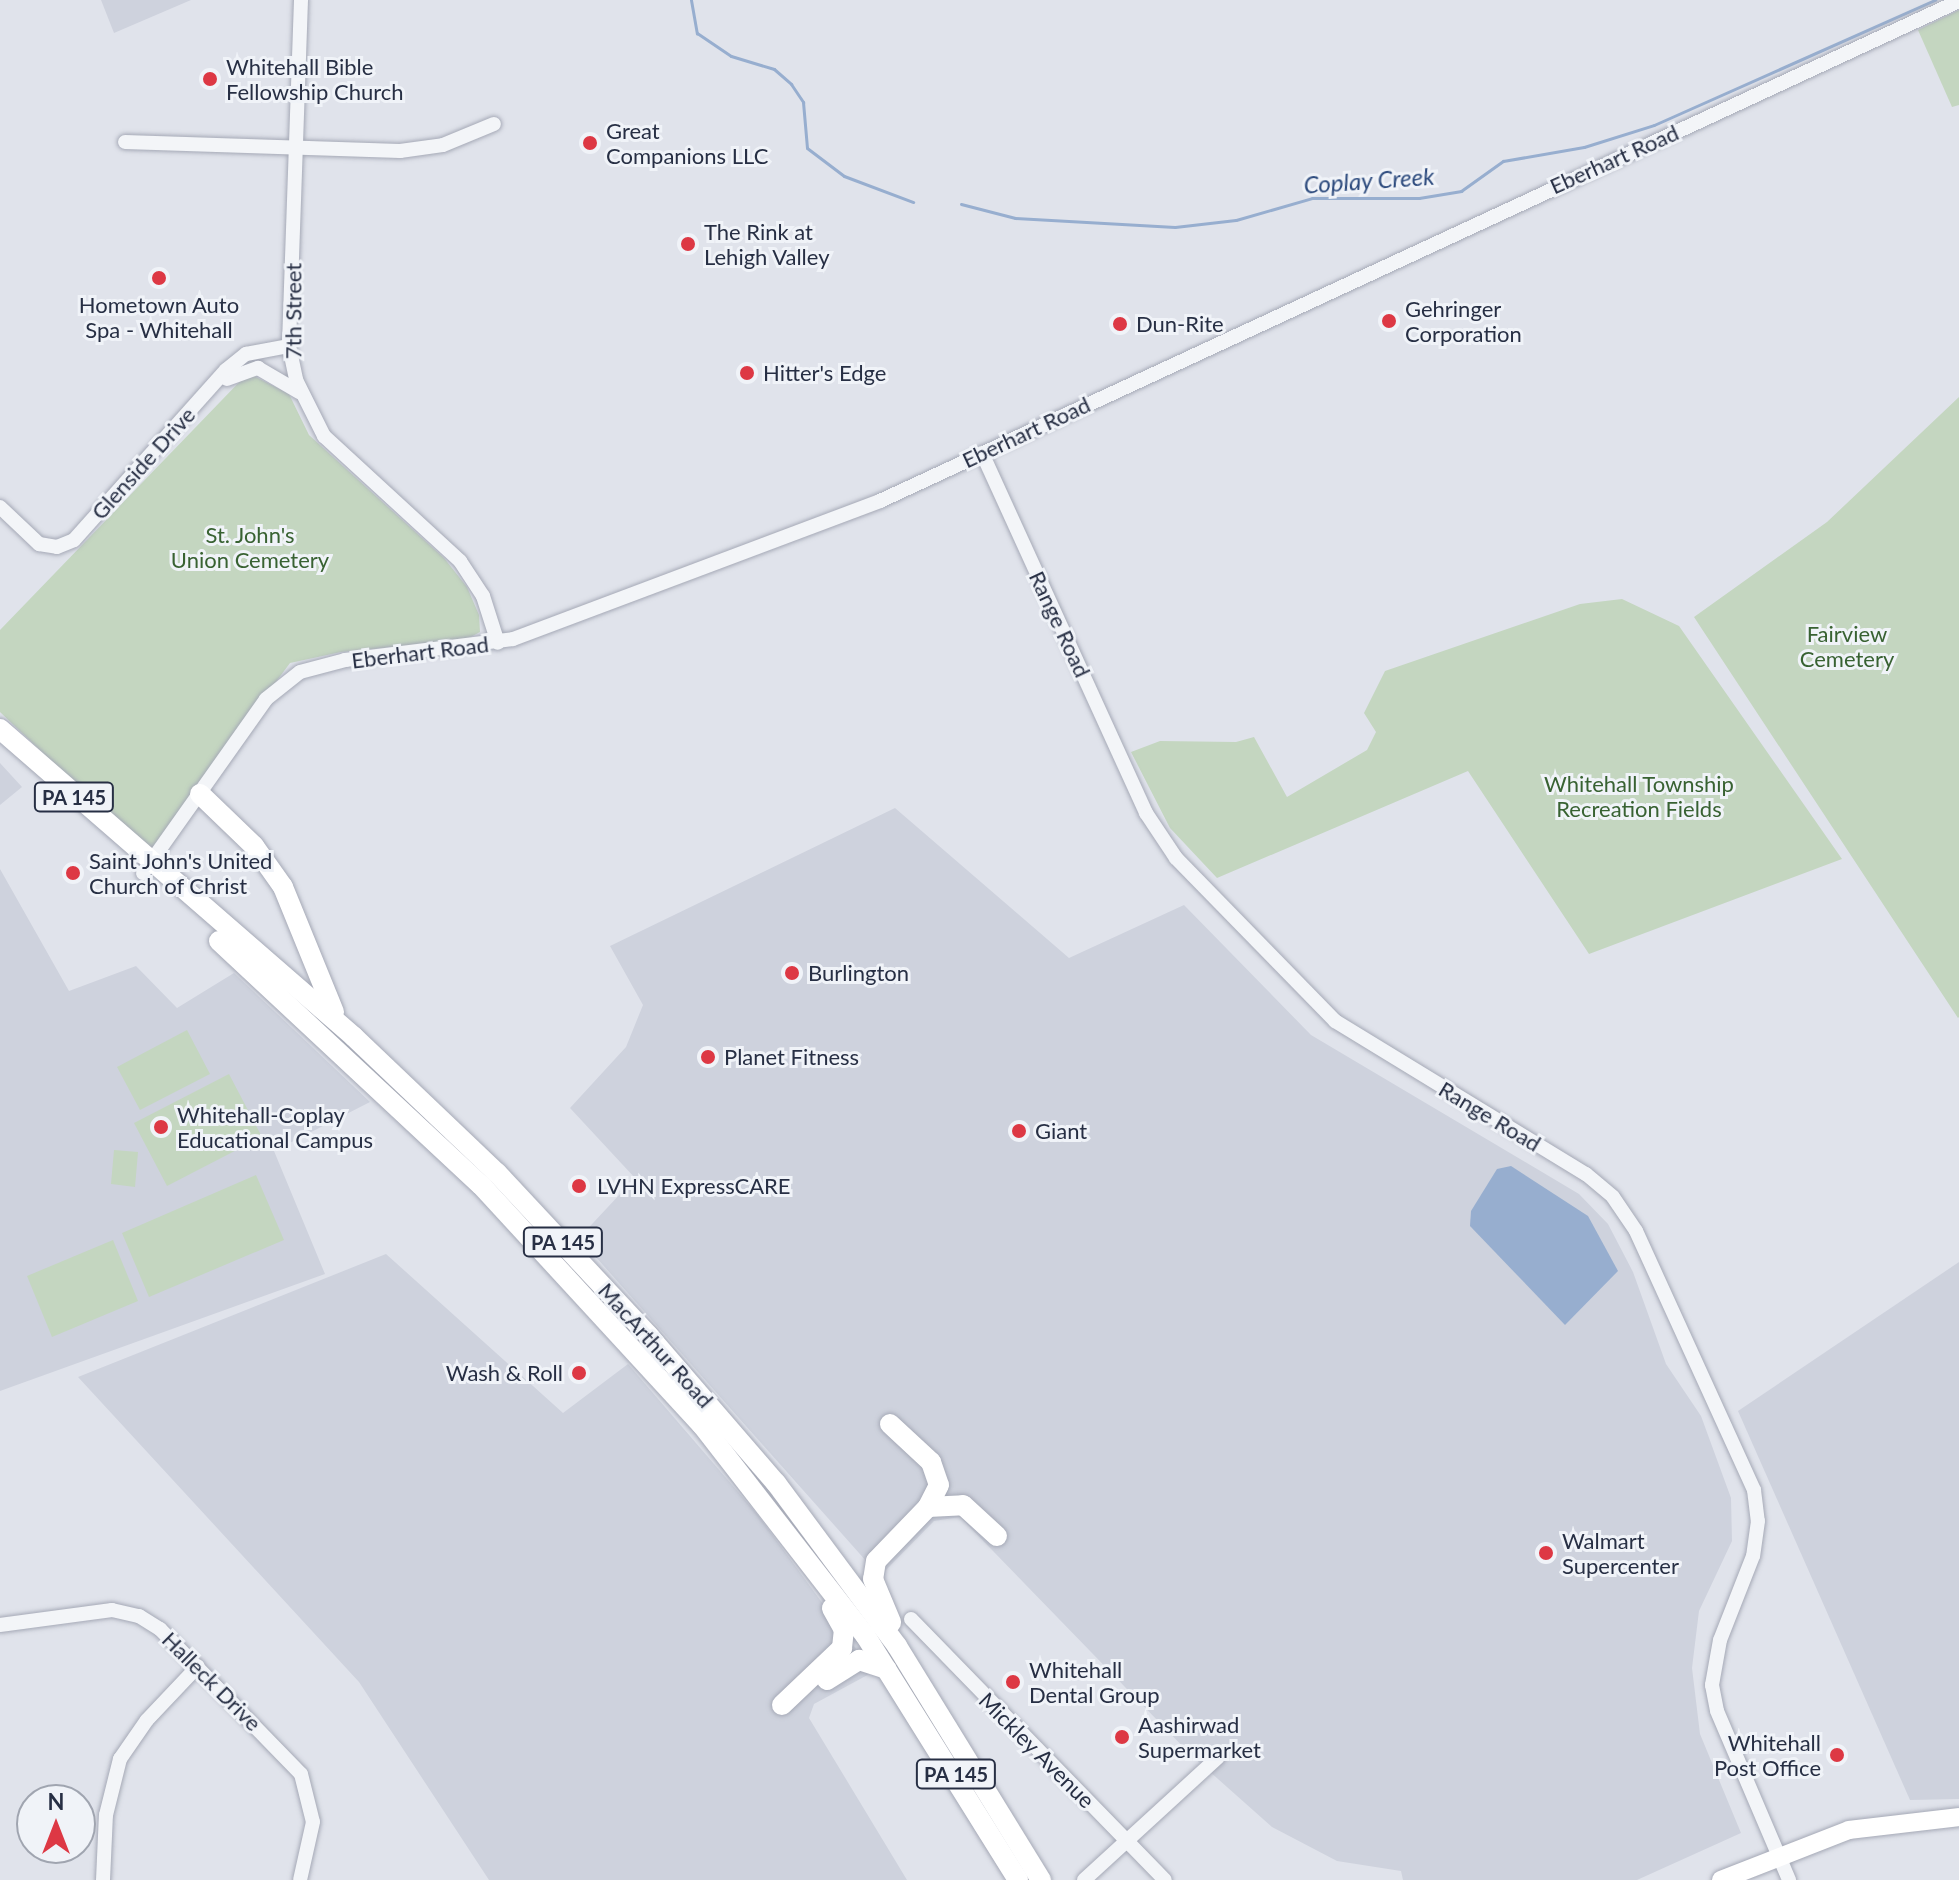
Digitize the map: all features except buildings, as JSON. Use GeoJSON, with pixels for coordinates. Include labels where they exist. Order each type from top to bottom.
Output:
{"type":"FeatureCollection","features":[{"type":"Feature","properties":{"kind":"highway","name":"MacArthur Road"},"geometry":{"type":"LineString","coordinates":[[0,729],[498,1202],[702,1425],[809,1559],[889,1670],[1018,1880]]}},
{"type":"Feature","properties":{"kind":"highway","name":"MacArthur Road"},"geometry":{"type":"LineString","coordinates":[[0,747],[354,1037],[497,1173],[649,1336],[776,1483],[897,1646],[1041,1880]]}},
{"type":"Feature","properties":{"kind":"highway"},"geometry":{"type":"LineString","coordinates":[[200,794],[270,865],[295,909],[326,1000],[354,1037]]}},
{"type":"Feature","properties":{"kind":"highway"},"geometry":{"type":"LineString","coordinates":[[890,1424],[935,1468],[939,1485],[928,1507],[881,1553],[873,1571],[897,1646]]}},
{"type":"Feature","properties":{"kind":"highway"},"geometry":{"type":"LineString","coordinates":[[928,1507],[963,1505],[997,1536]]}},
{"type":"Feature","properties":{"kind":"highway"},"geometry":{"type":"LineString","coordinates":[[809,1559],[814,1581],[842,1624],[844,1642],[835,1658],[796,1687],[782,1705],[859,1660],[889,1670]]}},
{"type":"Feature","properties":{"kind":"main road"},"geometry":{"type":"LineString","coordinates":[[1721,1880],[1780,1855],[1874,1824],[1959,1817]]}},
{"type":"Feature","properties":{"kind":"street","name":"7th Street"},"geometry":{"type":"LineString","coordinates":[[301,0],[289,346],[299,392],[324,436],[460,561],[483,596],[498,643]]}},
{"type":"Feature","properties":{"kind":"street","name":"Eberhart Road"},"geometry":{"type":"LineString","coordinates":[[146,868],[266,699],[300,672],[345,660],[498,643],[880,501],[1959,1]]}},
{"type":"Feature","properties":{"kind":"street"},"geometry":{"type":"LineString","coordinates":[[125,142],[419,150],[461,140],[494,124]]}},
{"type":"Feature","properties":{"kind":"street","name":"Glenside Drive"},"geometry":{"type":"LineString","coordinates":[[0,507],[39,544],[57,547],[74,540],[213,386],[246,354],[289,346]]}},
{"type":"Feature","properties":{"kind":"street"},"geometry":{"type":"LineString","coordinates":[[213,386],[258,368],[299,392]]}},
{"type":"Feature","properties":{"kind":"street","name":"Range Road"},"geometry":{"type":"LineString","coordinates":[[982,453],[1146,813],[1176,858],[1335,1021],[1586,1174],[1613,1197],[1636,1231],[1754,1490],[1758,1521],[1753,1556],[1720,1640],[1712,1685],[1717,1711],[1789,1880]]}},
{"type":"Feature","properties":{"kind":"street","name":"Halleck Drive"},"geometry":{"type":"LineString","coordinates":[[0,1625],[126,1612],[160,1629],[301,1774],[313,1822],[300,1880]]}},
{"type":"Feature","properties":{"kind":"street","name":"Mickley Avenue"},"geometry":{"type":"LineString","coordinates":[[911,1619],[1165,1880]]}},
{"type":"Feature","properties":{"kind":"street"},"geometry":{"type":"LineString","coordinates":[[103,1880],[108,1796],[120,1759],[147,1720],[198,1666]]}},
{"type":"Feature","properties":{"kind":"street"},"geometry":{"type":"LineString","coordinates":[[1084,1880],[1218,1757]]}},
{"type":"Feature","properties":{"kind":"shaded area"},"geometry":{"type":"Polygon","coordinates":[[[101,0],[191,0],[114,33],[101,0]]]}},
{"type":"Feature","properties":{"kind":"shaded area"},"geometry":{"type":"Polygon","coordinates":[[[0,763],[22,787],[0,805],[0,763]]]}},
{"type":"Feature","properties":{"kind":"shaded area"},"geometry":{"type":"Polygon","coordinates":[[[895,808],[1069,958],[1184,905],[1311,1035],[1579,1194],[1608,1224],[1633,1272],[1666,1364],[1701,1416],[1731,1498],[1732,1541],[1699,1611],[1692,1668],[1700,1734],[1741,1833],[1637,1880],[1403,1880],[1401,1871],[1337,1861],[1272,1827],[1191,1755],[960,1517],[934,1521],[886,1570],[883,1580],[579,1238],[635,1178],[570,1108],[626,1047],[643,1005],[610,946],[895,808]]]}},
{"type":"Feature","properties":{"kind":"shaded area","name":"Whitehall-Coplay Educational Campus"},"geometry":{"type":"Polygon","coordinates":[[[0,869],[69,991],[136,966],[177,1008],[234,973],[370,1102],[274,1151],[325,1274],[0,1391],[0,869]]]}},
{"type":"Feature","properties":{"kind":"shaded area"},"geometry":{"type":"Polygon","coordinates":[[[386,1254],[563,1413],[628,1364],[757,1514],[873,1672],[814,1704],[809,1718],[907,1880],[489,1880],[359,1682],[78,1377],[386,1254]]]}},
{"type":"Feature","properties":{"kind":"shaded area"},"geometry":{"type":"Polygon","coordinates":[[[1959,1262],[1959,1799],[1910,1800],[1738,1411],[1959,1262]]]}},
{"type":"Feature","properties":{"kind":"green space"},"geometry":{"type":"Polygon","coordinates":[[[1959,10],[1959,105],[1952,107],[1918,30],[1959,10]]]}},
{"type":"Feature","properties":{"kind":"green space","name":"St. John's Union Cemetery"},"geometry":{"type":"Polygon","coordinates":[[[248,373],[289,394],[309,435],[444,558],[467,587],[479,615],[480,632],[465,640],[341,652],[290,663],[148,853],[0,712],[0,630],[248,373]]]}},
{"type":"Feature","properties":{"kind":"green space","name":"Fairview Cemetery"},"geometry":{"type":"Polygon","coordinates":[[[1959,397],[1958,1018],[1694,617],[1827,522],[1959,397]]]}},
{"type":"Feature","properties":{"kind":"green space","name":"Whitehall Township Recreation Fields"},"geometry":{"type":"Polygon","coordinates":[[[1622,599],[1679,626],[1842,859],[1589,954],[1468,771],[1217,878],[1170,828],[1131,752],[1160,741],[1236,742],[1254,737],[1287,797],[1367,750],[1376,732],[1364,713],[1385,671],[1580,604],[1622,599]]]}},
{"type":"Feature","properties":{"kind":"green space"},"geometry":{"type":"Polygon","coordinates":[[[187,1030],[210,1074],[140,1110],[117,1067],[187,1030]]]}},
{"type":"Feature","properties":{"kind":"green space"},"geometry":{"type":"Polygon","coordinates":[[[229,1074],[262,1137],[167,1186],[134,1123],[229,1074]]]}},
{"type":"Feature","properties":{"kind":"green space"},"geometry":{"type":"Polygon","coordinates":[[[114,1150],[138,1152],[135,1187],[111,1184],[114,1150]]]}},
{"type":"Feature","properties":{"kind":"green space"},"geometry":{"type":"Polygon","coordinates":[[[256,1175],[284,1240],[149,1297],[122,1233],[256,1175]]]}},
{"type":"Feature","properties":{"kind":"green space"},"geometry":{"type":"Polygon","coordinates":[[[113,1240],[138,1301],[52,1337],[27,1276],[113,1240]]]}},
{"type":"Feature","properties":{"kind":"water"},"geometry":{"type":"Polygon","coordinates":[[[1511,1166],[1588,1216],[1618,1271],[1565,1325],[1470,1226],[1471,1211],[1497,1169],[1511,1166]]]}},
{"type":"Feature","properties":{"kind":"waterway","name":"Coplay Creek"},"geometry":{"type":"LineString","coordinates":[[691,0],[697,33],[731,56],[774,69],[791,84],[803,102],[807,148],[844,176],[913,202]]}},
{"type":"Feature","properties":{"kind":"waterway","name":"Coplay Creek"},"geometry":{"type":"LineString","coordinates":[[961,204],[1015,218],[1175,227],[1236,220],[1312,198],[1419,198],[1461,191],[1503,161],[1584,147],[1654,125],[1935,0]]}},
{"type":"Feature","properties":{"kind":"place","name":"Whitehall Bible Fellowship Church"},"geometry":{"type":"Point","coordinates":[210,79]}},
{"type":"Feature","properties":{"kind":"place","name":"Great Companions LLC"},"geometry":{"type":"Point","coordinates":[590,143]}},
{"type":"Feature","properties":{"kind":"place","name":"The Rink at Lehigh Valley"},"geometry":{"type":"Point","coordinates":[688,244]}},
{"type":"Feature","properties":{"kind":"place","name":"Hometown Auto Spa - Whitehall"},"geometry":{"type":"Point","coordinates":[159,278]}},
{"type":"Feature","properties":{"kind":"place","name":"Gehringer Corporation"},"geometry":{"type":"Point","coordinates":[1389,321]}},
{"type":"Feature","properties":{"kind":"place","name":"Dun-Rite"},"geometry":{"type":"Point","coordinates":[1120,324]}},
{"type":"Feature","properties":{"kind":"place","name":"Hitter's Edge"},"geometry":{"type":"Point","coordinates":[747,373]}},
{"type":"Feature","properties":{"kind":"place","name":"Saint John's United Church of Christ"},"geometry":{"type":"Point","coordinates":[73,873]}},
{"type":"Feature","properties":{"kind":"place","name":"Burlington"},"geometry":{"type":"Point","coordinates":[792,973]}},
{"type":"Feature","properties":{"kind":"place","name":"Planet Fitness"},"geometry":{"type":"Point","coordinates":[708,1057]}},
{"type":"Feature","properties":{"kind":"place","name":"Whitehall-Coplay Educational Campus"},"geometry":{"type":"Point","coordinates":[161,1127]}},
{"type":"Feature","properties":{"kind":"place","name":"Giant"},"geometry":{"type":"Point","coordinates":[1019,1131]}},
{"type":"Feature","properties":{"kind":"place","name":"LVHN ExpressCARE"},"geometry":{"type":"Point","coordinates":[579,1186]}},
{"type":"Feature","properties":{"kind":"place","name":"Wash & Roll"},"geometry":{"type":"Point","coordinates":[579,1373]}},
{"type":"Feature","properties":{"kind":"place","name":"Walmart Supercenter"},"geometry":{"type":"Point","coordinates":[1546,1553]}},
{"type":"Feature","properties":{"kind":"place","name":"Whitehall Dental Group"},"geometry":{"type":"Point","coordinates":[1013,1682]}},
{"type":"Feature","properties":{"kind":"place","name":"Aashirwad Supermarket"},"geometry":{"type":"Point","coordinates":[1122,1737]}},
{"type":"Feature","properties":{"kind":"place","name":"Whitehall Post Office"},"geometry":{"type":"Point","coordinates":[1837,1755]}}]}
